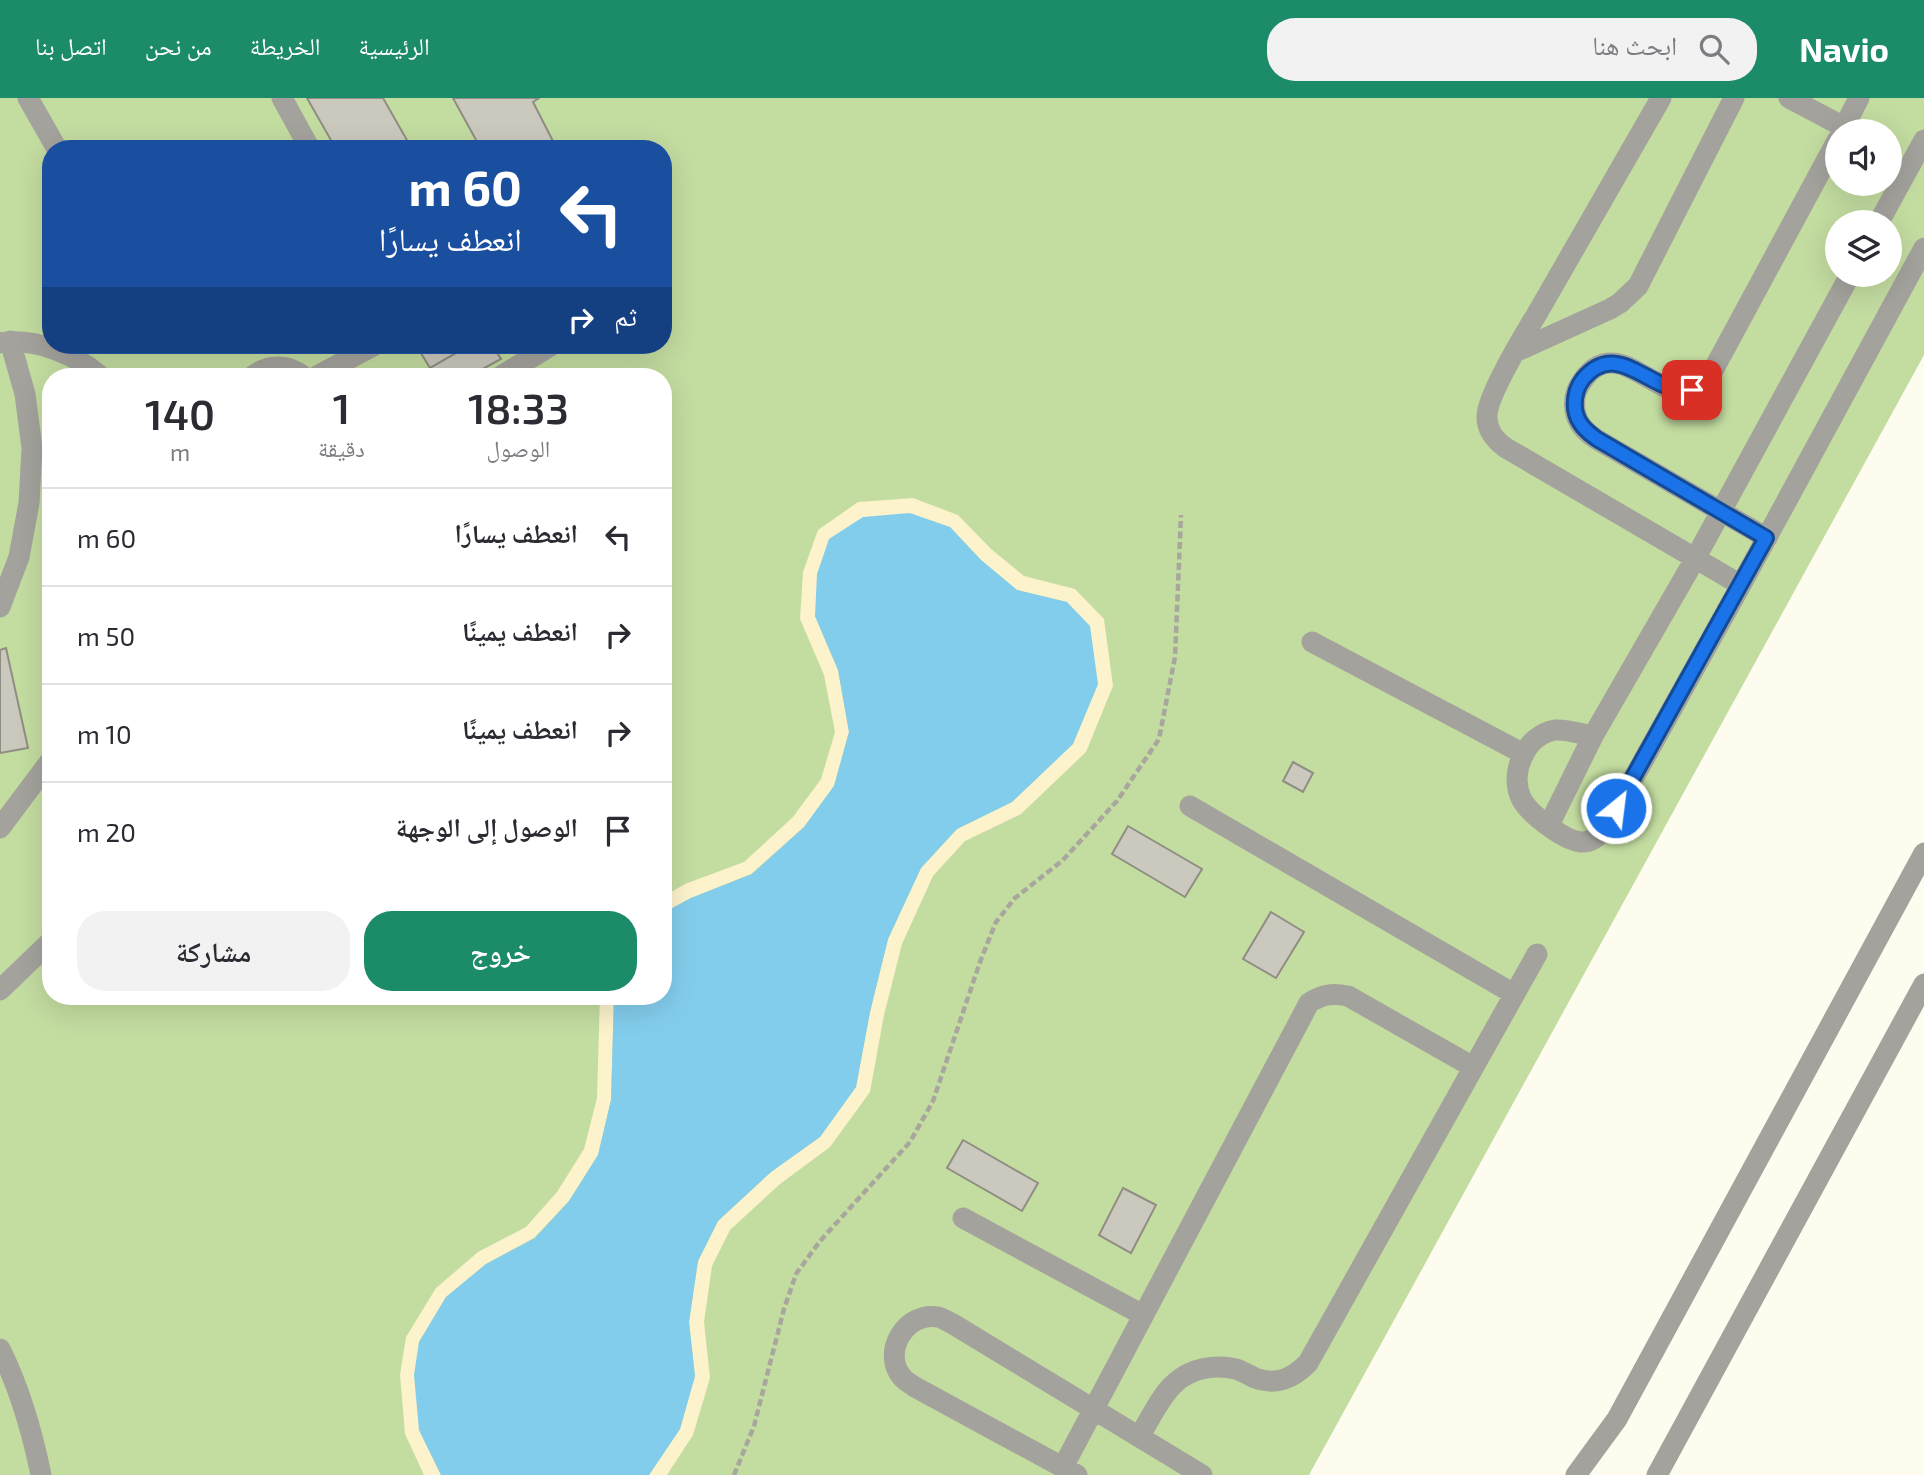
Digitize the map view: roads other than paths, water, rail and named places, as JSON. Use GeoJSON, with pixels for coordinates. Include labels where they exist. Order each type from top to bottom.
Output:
{"type":"FeatureCollection","features":[{"type":"Feature","properties":{"kind":"street"},"geometry":{"type":"LineString","coordinates":[[28,98],[52,140]]}},
{"type":"Feature","properties":{"kind":"street"},"geometry":{"type":"LineString","coordinates":[[282,98],[305,140]]}},
{"type":"Feature","properties":{"kind":"street"},"geometry":{"type":"LineString","coordinates":[[1661,98],[1515,352],[1489,405],[1489,430],[1496,440],[1741,585]]}},
{"type":"Feature","properties":{"kind":"street"},"geometry":{"type":"LineString","coordinates":[[1515,352],[1610,309],[1638,286],[1734,98]]}},
{"type":"Feature","properties":{"kind":"street"},"geometry":{"type":"LineString","coordinates":[[1789,98],[1825,122]]}},
{"type":"Feature","properties":{"kind":"street"},"geometry":{"type":"LineString","coordinates":[[1848,119],[1859,98]]}},
{"type":"Feature","properties":{"kind":"street"},"geometry":{"type":"LineString","coordinates":[[1886,210],[1924,140]]}},
{"type":"Feature","properties":{"kind":"street"},"geometry":{"type":"LineString","coordinates":[[1766,538],[1584,430],[1576,416],[1574,400],[1579,384],[1589,372],[1603,365],[1620,364],[1635,369],[1670,389],[1681,392],[1703,384],[1710,376],[1825,163]]}},
{"type":"Feature","properties":{"kind":"street"},"geometry":{"type":"LineString","coordinates":[[1593,736],[1556,730],[1543,735],[1532,743],[1524,754],[1516,777],[1517,789],[1529,810],[1579,842],[1588,841],[1604,831],[1924,248]]}},
{"type":"Feature","properties":{"kind":"street"},"geometry":{"type":"LineString","coordinates":[[1549,825],[1593,736],[1695,559],[1843,287]]}},
{"type":"Feature","properties":{"kind":"street"},"geometry":{"type":"LineString","coordinates":[[0,607],[19,557],[29,503],[32,448],[25,394],[5,342],[42,346]]}},
{"type":"Feature","properties":{"kind":"street"},"geometry":{"type":"LineString","coordinates":[[65,354],[91,368]]}},
{"type":"Feature","properties":{"kind":"street"},"geometry":{"type":"LineString","coordinates":[[332,368],[358,354]]}},
{"type":"Feature","properties":{"kind":"street"},"geometry":{"type":"LineString","coordinates":[[510,368],[525,354]]}},
{"type":"Feature","properties":{"kind":"street"},"geometry":{"type":"LineString","coordinates":[[269,368],[287,368]]}},
{"type":"Feature","properties":{"kind":"street"},"geometry":{"type":"LineString","coordinates":[[1312,642],[1524,754]]}},
{"type":"Feature","properties":{"kind":"street"},"geometry":{"type":"LineString","coordinates":[[0,828],[42,772]]}},
{"type":"Feature","properties":{"kind":"street"},"geometry":{"type":"LineString","coordinates":[[1190,806],[1514,994]]}},
{"type":"Feature","properties":{"kind":"street"},"geometry":{"type":"LineString","coordinates":[[1576,1475],[1617,1419],[1924,853]]}},
{"type":"Feature","properties":{"kind":"street"},"geometry":{"type":"LineString","coordinates":[[0,990],[42,950]]}},
{"type":"Feature","properties":{"kind":"street"},"geometry":{"type":"LineString","coordinates":[[1139,1437],[1174,1384],[1192,1371],[1214,1366],[1237,1369],[1270,1382],[1285,1380],[1308,1363],[1536,954]]}},
{"type":"Feature","properties":{"kind":"street"},"geometry":{"type":"LineString","coordinates":[[1657,1475],[1924,984]]}},
{"type":"Feature","properties":{"kind":"street"},"geometry":{"type":"LineString","coordinates":[[1202,1475],[1094,1409],[953,1324],[937,1317],[920,1318],[905,1328],[896,1342],[894,1360],[901,1376],[915,1387],[1070,1471],[1094,1409],[1309,1003],[1321,995],[1335,993],[1348,996],[1473,1067]]}},
{"type":"Feature","properties":{"kind":"street"},"geometry":{"type":"LineString","coordinates":[[963,1218],[1143,1315]]}},
{"type":"Feature","properties":{"kind":"street"},"geometry":{"type":"LineString","coordinates":[[0,1349],[11,1371],[32,1432],[41,1475]]}},
{"type":"Feature","properties":{"kind":"water"},"geometry":{"type":"Polygon","coordinates":[[[910,513],[950,527],[981,560],[1017,590],[1067,602],[1090,626],[1098,684],[1073,744],[1012,802],[957,829],[921,868],[888,939],[870,1012],[856,1087],[820,1137],[771,1172],[718,1221],[698,1261],[689,1322],[695,1376],[680,1429],[649,1475],[441,1475],[419,1430],[414,1375],[419,1342],[446,1297],[486,1264],[535,1238],[569,1201],[598,1155],[611,1100],[614,1005],[672,1005],[672,908],[752,874],[804,827],[834,786],[849,732],[838,670],[815,616],[817,574],[829,539],[863,517],[910,513]]]}}]}
